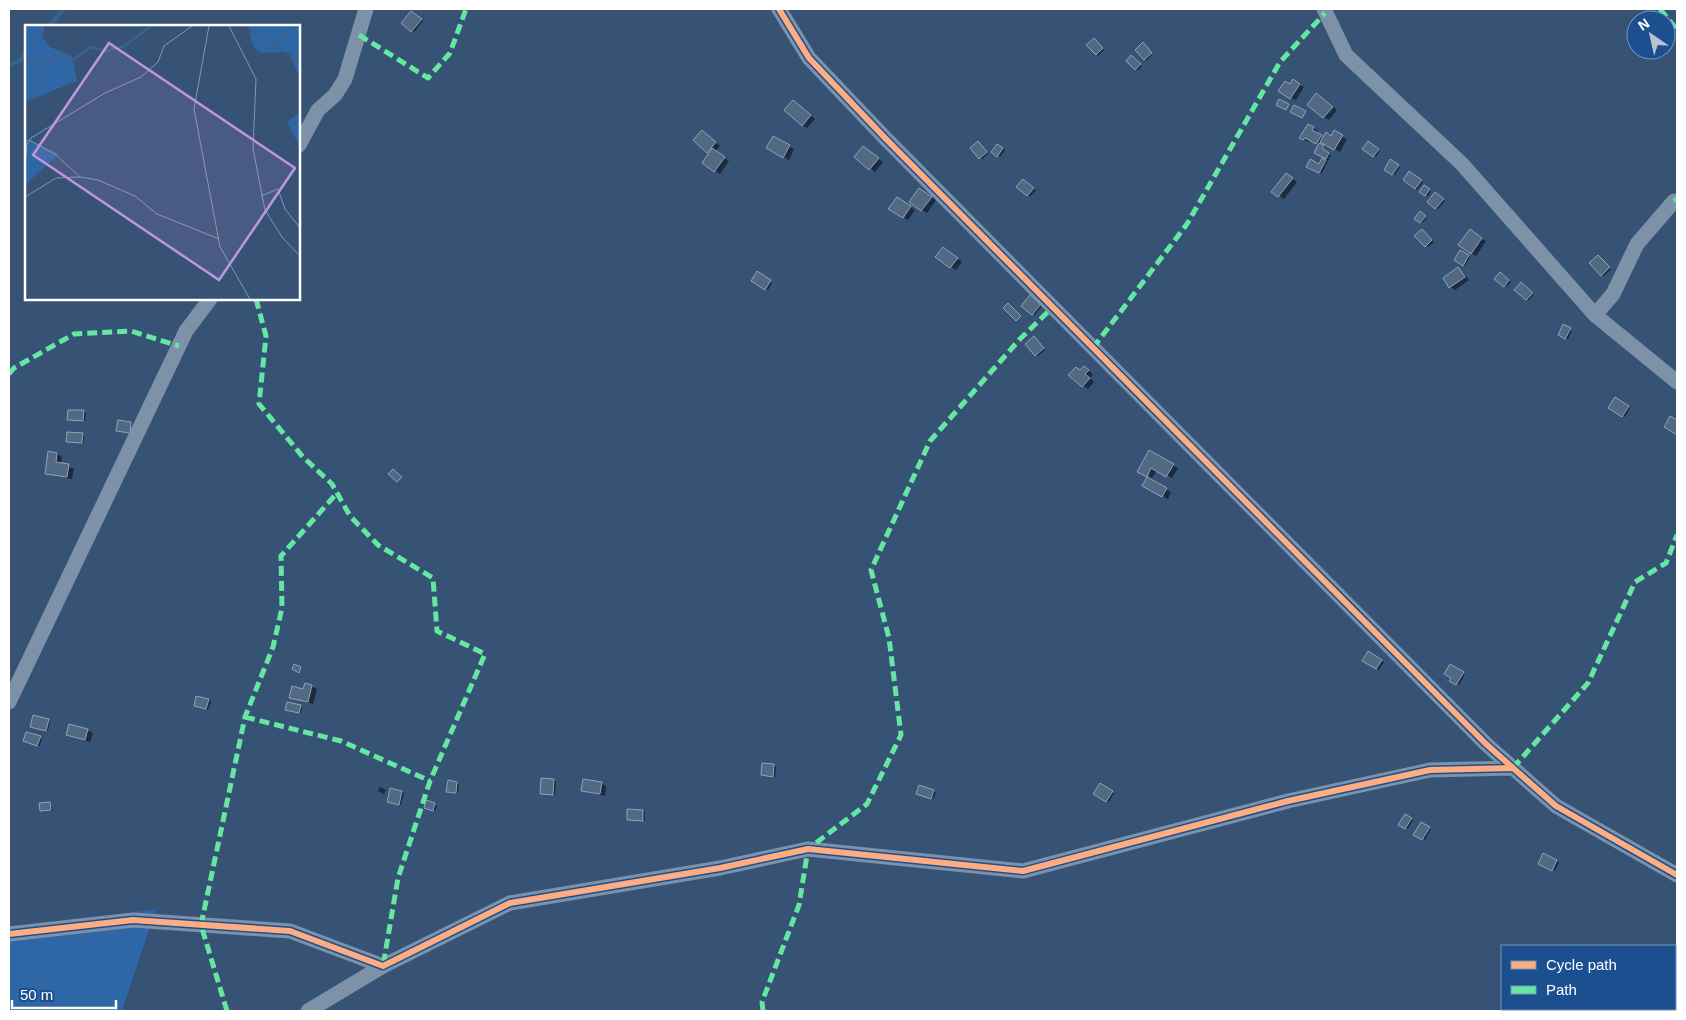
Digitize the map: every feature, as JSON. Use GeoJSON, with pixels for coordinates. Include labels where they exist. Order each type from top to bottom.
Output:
{"type":"FeatureCollection","features":[{"type":"Feature","properties":{"kind":"street"},"geometry":{"type":"LineString","coordinates":[[300,143],[306,128],[318,110],[335,95],[346,79],[366,9]]}},
{"type":"Feature","properties":{"kind":"street"},"geometry":{"type":"LineString","coordinates":[[779,9],[809,58],[886,139],[1486,744],[1556,806],[1677,875]]}},
{"type":"Feature","properties":{"kind":"street"},"geometry":{"type":"LineString","coordinates":[[1324,9],[1346,55],[1462,164],[1595,315],[1677,382]]}},
{"type":"Feature","properties":{"kind":"street"},"geometry":{"type":"LineString","coordinates":[[1595,315],[1613,294],[1637,244],[1674,201],[1677,202]]}},
{"type":"Feature","properties":{"kind":"street"},"geometry":{"type":"LineString","coordinates":[[9,702],[186,331],[209,300]]}},
{"type":"Feature","properties":{"kind":"street"},"geometry":{"type":"LineString","coordinates":[[308,1011],[383,966],[510,903],[720,868],[808,849],[1023,871],[1288,801],[1430,770],[1513,768]]}},
{"type":"Feature","properties":{"kind":"street"},"geometry":{"type":"LineString","coordinates":[[9,934],[133,920],[290,931],[383,966]]}},
{"type":"Feature","properties":{"kind":"shaded area"},"geometry":{"type":"Polygon","coordinates":[[[156,909],[122,1011],[9,1011],[9,931],[156,909]]]}},
{"type":"Feature","properties":{"kind":"building"},"geometry":{"type":"Polygon","coordinates":[[[411,11],[422,19],[411,32],[401,23],[411,11]]]}},
{"type":"Feature","properties":{"kind":"building"},"geometry":{"type":"Polygon","coordinates":[[[1094,38],[1103,48],[1096,55],[1086,45],[1094,38]]]}},
{"type":"Feature","properties":{"kind":"building"},"geometry":{"type":"Polygon","coordinates":[[[1143,42],[1152,53],[1144,60],[1135,50],[1143,42]]]}},
{"type":"Feature","properties":{"kind":"building"},"geometry":{"type":"Polygon","coordinates":[[[1131,55],[1141,64],[1135,70],[1126,61],[1131,55]]]}},
{"type":"Feature","properties":{"kind":"building"},"geometry":{"type":"Polygon","coordinates":[[[1293,79],[1300,84],[1290,99],[1278,91],[1285,81],[1290,84],[1293,79]]]}},
{"type":"Feature","properties":{"kind":"building"},"geometry":{"type":"Polygon","coordinates":[[[1316,93],[1333,107],[1323,118],[1307,105],[1316,93]]]}},
{"type":"Feature","properties":{"kind":"building"},"geometry":{"type":"Polygon","coordinates":[[[1279,99],[1289,104],[1286,110],[1276,105],[1279,99]]]}},
{"type":"Feature","properties":{"kind":"building"},"geometry":{"type":"Polygon","coordinates":[[[793,100],[811,115],[802,126],[784,110],[793,100]]]}},
{"type":"Feature","properties":{"kind":"building"},"geometry":{"type":"Polygon","coordinates":[[[1294,105],[1306,111],[1302,118],[1290,112],[1294,105]]]}},
{"type":"Feature","properties":{"kind":"building"},"geometry":{"type":"Polygon","coordinates":[[[1308,124],[1314,127],[1312,130],[1322,135],[1316,144],[1305,138],[1303,140],[1299,138],[1308,124]]]}},
{"type":"Feature","properties":{"kind":"building"},"geometry":{"type":"Polygon","coordinates":[[[702,130],[716,142],[707,153],[693,140],[702,130]]]}},
{"type":"Feature","properties":{"kind":"building"},"geometry":{"type":"Polygon","coordinates":[[[1334,130],[1343,135],[1334,150],[1320,142],[1326,132],[1331,136],[1334,130]]]}},
{"type":"Feature","properties":{"kind":"building"},"geometry":{"type":"Polygon","coordinates":[[[773,136],[790,145],[783,158],[766,148],[773,136]]]}},
{"type":"Feature","properties":{"kind":"building"},"geometry":{"type":"Polygon","coordinates":[[[978,141],[987,152],[979,159],[970,148],[978,141]]]}},
{"type":"Feature","properties":{"kind":"building"},"geometry":{"type":"Polygon","coordinates":[[[1368,141],[1379,149],[1373,157],[1362,149],[1368,141]]]}},
{"type":"Feature","properties":{"kind":"building"},"geometry":{"type":"Polygon","coordinates":[[[1319,143],[1324,145],[1322,148],[1329,153],[1326,159],[1314,153],[1319,143]]]}},
{"type":"Feature","properties":{"kind":"building"},"geometry":{"type":"Polygon","coordinates":[[[997,144],[1003,148],[997,157],[991,152],[997,144]]]}},
{"type":"Feature","properties":{"kind":"building"},"geometry":{"type":"Polygon","coordinates":[[[863,146],[879,158],[869,170],[854,157],[863,146]]]}},
{"type":"Feature","properties":{"kind":"building"},"geometry":{"type":"Polygon","coordinates":[[[712,148],[725,157],[714,172],[702,163],[712,148]]]}},
{"type":"Feature","properties":{"kind":"building"},"geometry":{"type":"Polygon","coordinates":[[[1322,158],[1326,160],[1319,173],[1306,167],[1310,159],[1319,164],[1322,158]]]}},
{"type":"Feature","properties":{"kind":"building"},"geometry":{"type":"Polygon","coordinates":[[[1390,159],[1399,165],[1392,175],[1384,170],[1390,159]]]}},
{"type":"Feature","properties":{"kind":"building"},"geometry":{"type":"Polygon","coordinates":[[[1409,171],[1422,180],[1415,189],[1403,180],[1409,171]]]}},
{"type":"Feature","properties":{"kind":"building"},"geometry":{"type":"Polygon","coordinates":[[[1286,173],[1293,178],[1278,197],[1271,192],[1286,173]]]}},
{"type":"Feature","properties":{"kind":"building"},"geometry":{"type":"Polygon","coordinates":[[[1023,179],[1034,188],[1027,196],[1016,187],[1023,179]]]}},
{"type":"Feature","properties":{"kind":"building"},"geometry":{"type":"Polygon","coordinates":[[[1424,185],[1430,189],[1425,196],[1419,192],[1424,185]]]}},
{"type":"Feature","properties":{"kind":"building"},"geometry":{"type":"Polygon","coordinates":[[[919,188],[932,197],[921,211],[909,202],[919,188]]]}},
{"type":"Feature","properties":{"kind":"building"},"geometry":{"type":"Polygon","coordinates":[[[1435,192],[1444,199],[1435,209],[1427,202],[1435,192]]]}},
{"type":"Feature","properties":{"kind":"building"},"geometry":{"type":"Polygon","coordinates":[[[897,197],[911,206],[903,218],[888,209],[897,197]]]}},
{"type":"Feature","properties":{"kind":"building"},"geometry":{"type":"Polygon","coordinates":[[[1420,211],[1426,216],[1420,223],[1414,219],[1420,211]]]}},
{"type":"Feature","properties":{"kind":"building"},"geometry":{"type":"Polygon","coordinates":[[[1422,229],[1432,240],[1425,247],[1414,236],[1422,229]]]}},
{"type":"Feature","properties":{"kind":"building"},"geometry":{"type":"Polygon","coordinates":[[[1470,229],[1482,238],[1471,254],[1458,245],[1470,229]]]}},
{"type":"Feature","properties":{"kind":"building"},"geometry":{"type":"Polygon","coordinates":[[[943,247],[958,258],[950,268],[935,257],[943,247]]]}},
{"type":"Feature","properties":{"kind":"building"},"geometry":{"type":"Polygon","coordinates":[[[1460,250],[1469,255],[1463,266],[1454,260],[1460,250]]]}},
{"type":"Feature","properties":{"kind":"building"},"geometry":{"type":"Polygon","coordinates":[[[1598,255],[1610,267],[1601,276],[1589,263],[1598,255]]]}},
{"type":"Feature","properties":{"kind":"building"},"geometry":{"type":"Polygon","coordinates":[[[1458,267],[1465,277],[1449,288],[1443,278],[1458,267]]]}},
{"type":"Feature","properties":{"kind":"building"},"geometry":{"type":"Polygon","coordinates":[[[757,271],[771,280],[765,290],[751,281],[757,271]]]}},
{"type":"Feature","properties":{"kind":"building"},"geometry":{"type":"Polygon","coordinates":[[[1500,272],[1509,280],[1504,287],[1494,279],[1500,272]]]}},
{"type":"Feature","properties":{"kind":"building"},"geometry":{"type":"Polygon","coordinates":[[[1521,282],[1533,293],[1526,300],[1514,290],[1521,282]]]}},
{"type":"Feature","properties":{"kind":"building"},"geometry":{"type":"Polygon","coordinates":[[[1030,295],[1041,304],[1032,315],[1021,306],[1030,295]]]}},
{"type":"Feature","properties":{"kind":"building"},"geometry":{"type":"Polygon","coordinates":[[[1008,303],[1021,316],[1016,321],[1003,308],[1008,303]]]}},
{"type":"Feature","properties":{"kind":"building"},"geometry":{"type":"Polygon","coordinates":[[[1563,324],[1571,328],[1565,339],[1558,335],[1563,324]]]}},
{"type":"Feature","properties":{"kind":"building"},"geometry":{"type":"Polygon","coordinates":[[[1034,336],[1044,348],[1035,356],[1025,344],[1034,336]]]}},
{"type":"Feature","properties":{"kind":"building"},"geometry":{"type":"Polygon","coordinates":[[[1084,366],[1089,370],[1085,374],[1090,378],[1082,387],[1068,375],[1076,367],[1080,370],[1084,366]]]}},
{"type":"Feature","properties":{"kind":"building"},"geometry":{"type":"Polygon","coordinates":[[[1615,397],[1629,406],[1622,417],[1608,408],[1615,397]]]}},
{"type":"Feature","properties":{"kind":"building"},"geometry":{"type":"Polygon","coordinates":[[[68,410],[84,410],[83,421],[67,420],[68,410]]]}},
{"type":"Feature","properties":{"kind":"building"},"geometry":{"type":"Polygon","coordinates":[[[1670,416],[1677,420],[1677,435],[1664,427],[1670,416]]]}},
{"type":"Feature","properties":{"kind":"building"},"geometry":{"type":"Polygon","coordinates":[[[118,420],[131,422],[130,433],[116,431],[118,420]]]}},
{"type":"Feature","properties":{"kind":"building"},"geometry":{"type":"Polygon","coordinates":[[[67,432],[83,433],[82,443],[66,442],[67,432]]]}},
{"type":"Feature","properties":{"kind":"building"},"geometry":{"type":"Polygon","coordinates":[[[1149,450],[1174,464],[1166,477],[1151,468],[1147,477],[1137,472],[1149,450]]]}},
{"type":"Feature","properties":{"kind":"building"},"geometry":{"type":"Polygon","coordinates":[[[48,451],[57,453],[56,462],[69,464],[67,477],[45,474],[48,451]]]}},
{"type":"Feature","properties":{"kind":"building"},"geometry":{"type":"Polygon","coordinates":[[[393,469],[402,477],[397,482],[388,474],[393,469]]]}},
{"type":"Feature","properties":{"kind":"building"},"geometry":{"type":"Polygon","coordinates":[[[1147,477],[1167,488],[1162,497],[1142,486],[1147,477]]]}},
{"type":"Feature","properties":{"kind":"building"},"geometry":{"type":"Polygon","coordinates":[[[1368,651],[1382,660],[1376,669],[1362,661],[1368,651]]]}},
{"type":"Feature","properties":{"kind":"building"},"geometry":{"type":"Polygon","coordinates":[[[294,664],[301,667],[299,673],[292,669],[294,664]]]}},
{"type":"Feature","properties":{"kind":"building"},"geometry":{"type":"Polygon","coordinates":[[[1450,664],[1464,672],[1456,685],[1449,681],[1451,678],[1444,674],[1450,664]]]}},
{"type":"Feature","properties":{"kind":"building"},"geometry":{"type":"Polygon","coordinates":[[[305,683],[312,685],[308,702],[289,698],[292,686],[303,689],[305,683]]]}},
{"type":"Feature","properties":{"kind":"building"},"geometry":{"type":"Polygon","coordinates":[[[196,696],[209,699],[206,709],[194,706],[196,696]]]}},
{"type":"Feature","properties":{"kind":"building"},"geometry":{"type":"Polygon","coordinates":[[[287,702],[301,705],[299,713],[285,710],[287,702]]]}},
{"type":"Feature","properties":{"kind":"building"},"geometry":{"type":"Polygon","coordinates":[[[33,715],[49,719],[46,731],[30,727],[33,715]]]}},
{"type":"Feature","properties":{"kind":"building"},"geometry":{"type":"Polygon","coordinates":[[[69,724],[88,729],[85,740],[66,735],[69,724]]]}},
{"type":"Feature","properties":{"kind":"building"},"geometry":{"type":"Polygon","coordinates":[[[26,732],[41,736],[37,746],[23,741],[26,732]]]}},
{"type":"Feature","properties":{"kind":"building"},"geometry":{"type":"Polygon","coordinates":[[[762,763],[774,764],[773,777],[761,775],[762,763]]]}},
{"type":"Feature","properties":{"kind":"building"},"geometry":{"type":"Polygon","coordinates":[[[541,778],[554,779],[553,795],[540,794],[541,778]]]}},
{"type":"Feature","properties":{"kind":"building"},"geometry":{"type":"Polygon","coordinates":[[[583,779],[602,782],[600,794],[581,791],[583,779]]]}},
{"type":"Feature","properties":{"kind":"building"},"geometry":{"type":"Polygon","coordinates":[[[448,780],[457,782],[456,793],[446,792],[448,780]]]}},
{"type":"Feature","properties":{"kind":"building"},"geometry":{"type":"Polygon","coordinates":[[[1100,783],[1113,791],[1106,802],[1093,794],[1100,783]]]}},
{"type":"Feature","properties":{"kind":"building"},"geometry":{"type":"Polygon","coordinates":[[[919,785],[934,790],[931,799],[916,794],[919,785]]]}},
{"type":"Feature","properties":{"kind":"building"},"geometry":{"type":"Polygon","coordinates":[[[390,788],[402,791],[399,805],[387,802],[390,788]]]}},
{"type":"Feature","properties":{"kind":"building"},"geometry":{"type":"Polygon","coordinates":[[[426,800],[435,803],[433,811],[424,808],[426,800]]]}},
{"type":"Feature","properties":{"kind":"building"},"geometry":{"type":"Polygon","coordinates":[[[50,802],[51,810],[40,811],[39,803],[50,802]]]}},
{"type":"Feature","properties":{"kind":"building"},"geometry":{"type":"Polygon","coordinates":[[[627,809],[643,810],[643,821],[627,820],[627,809]]]}},
{"type":"Feature","properties":{"kind":"building"},"geometry":{"type":"Polygon","coordinates":[[[1405,814],[1412,818],[1405,829],[1398,825],[1405,814]]]}},
{"type":"Feature","properties":{"kind":"building"},"geometry":{"type":"Polygon","coordinates":[[[1421,822],[1430,827],[1422,840],[1413,835],[1421,822]]]}},
{"type":"Feature","properties":{"kind":"building"},"geometry":{"type":"Polygon","coordinates":[[[1543,853],[1557,860],[1552,871],[1538,864],[1543,853]]]}},
{"type":"Feature","properties":{"kind":"waterway"},"geometry":{"type":"LineString","coordinates":[[50,25],[64,9]]}},
{"type":"Feature","properties":{"kind":"waterway"},"geometry":{"type":"LineString","coordinates":[[9,65],[19,61],[25,53]]}},
{"type":"Feature","properties":{"kind":"marked path"},"geometry":{"type":"LineString","coordinates":[[359,35],[428,78],[450,53],[466,9]]}},
{"type":"Feature","properties":{"kind":"marked path"},"geometry":{"type":"LineString","coordinates":[[1660,9],[1677,30]]}},
{"type":"Feature","properties":{"kind":"marked path"},"geometry":{"type":"LineString","coordinates":[[1093,348],[1187,224],[1280,62],[1325,13]]}},
{"type":"Feature","properties":{"kind":"marked path"},"geometry":{"type":"LineString","coordinates":[[256,300],[266,336],[259,404],[303,457],[332,484],[350,516],[378,545],[433,578],[437,631],[485,654],[430,781],[398,878],[383,966]]}},
{"type":"Feature","properties":{"kind":"marked path"},"geometry":{"type":"LineString","coordinates":[[763,1011],[762,1002],[799,905],[808,849],[867,804],[901,735],[889,638],[871,570],[930,441],[1020,339],[1053,307]]}},
{"type":"Feature","properties":{"kind":"marked path"},"geometry":{"type":"LineString","coordinates":[[9,374],[14,368],[74,334],[131,331],[179,346]]}},
{"type":"Feature","properties":{"kind":"marked path"},"geometry":{"type":"LineString","coordinates":[[227,1011],[201,925],[245,717],[273,647],[282,608],[281,556],[337,493]]}},
{"type":"Feature","properties":{"kind":"marked path"},"geometry":{"type":"LineString","coordinates":[[1513,768],[1588,683],[1635,582],[1666,563],[1677,535]]}},
{"type":"Feature","properties":{"kind":"marked path"},"geometry":{"type":"LineString","coordinates":[[245,717],[341,741],[430,781]]}},
{"type":"Feature","properties":{"kind":"cycle path"},"geometry":{"type":"LineString","coordinates":[[779,9],[809,58],[886,139],[1486,744],[1556,806],[1677,875]]}},
{"type":"Feature","properties":{"kind":"cycle path"},"geometry":{"type":"LineString","coordinates":[[9,934],[133,920],[290,931],[383,966],[510,903],[720,868],[808,849],[1023,871],[1288,801],[1430,770],[1513,768]]}}]}
